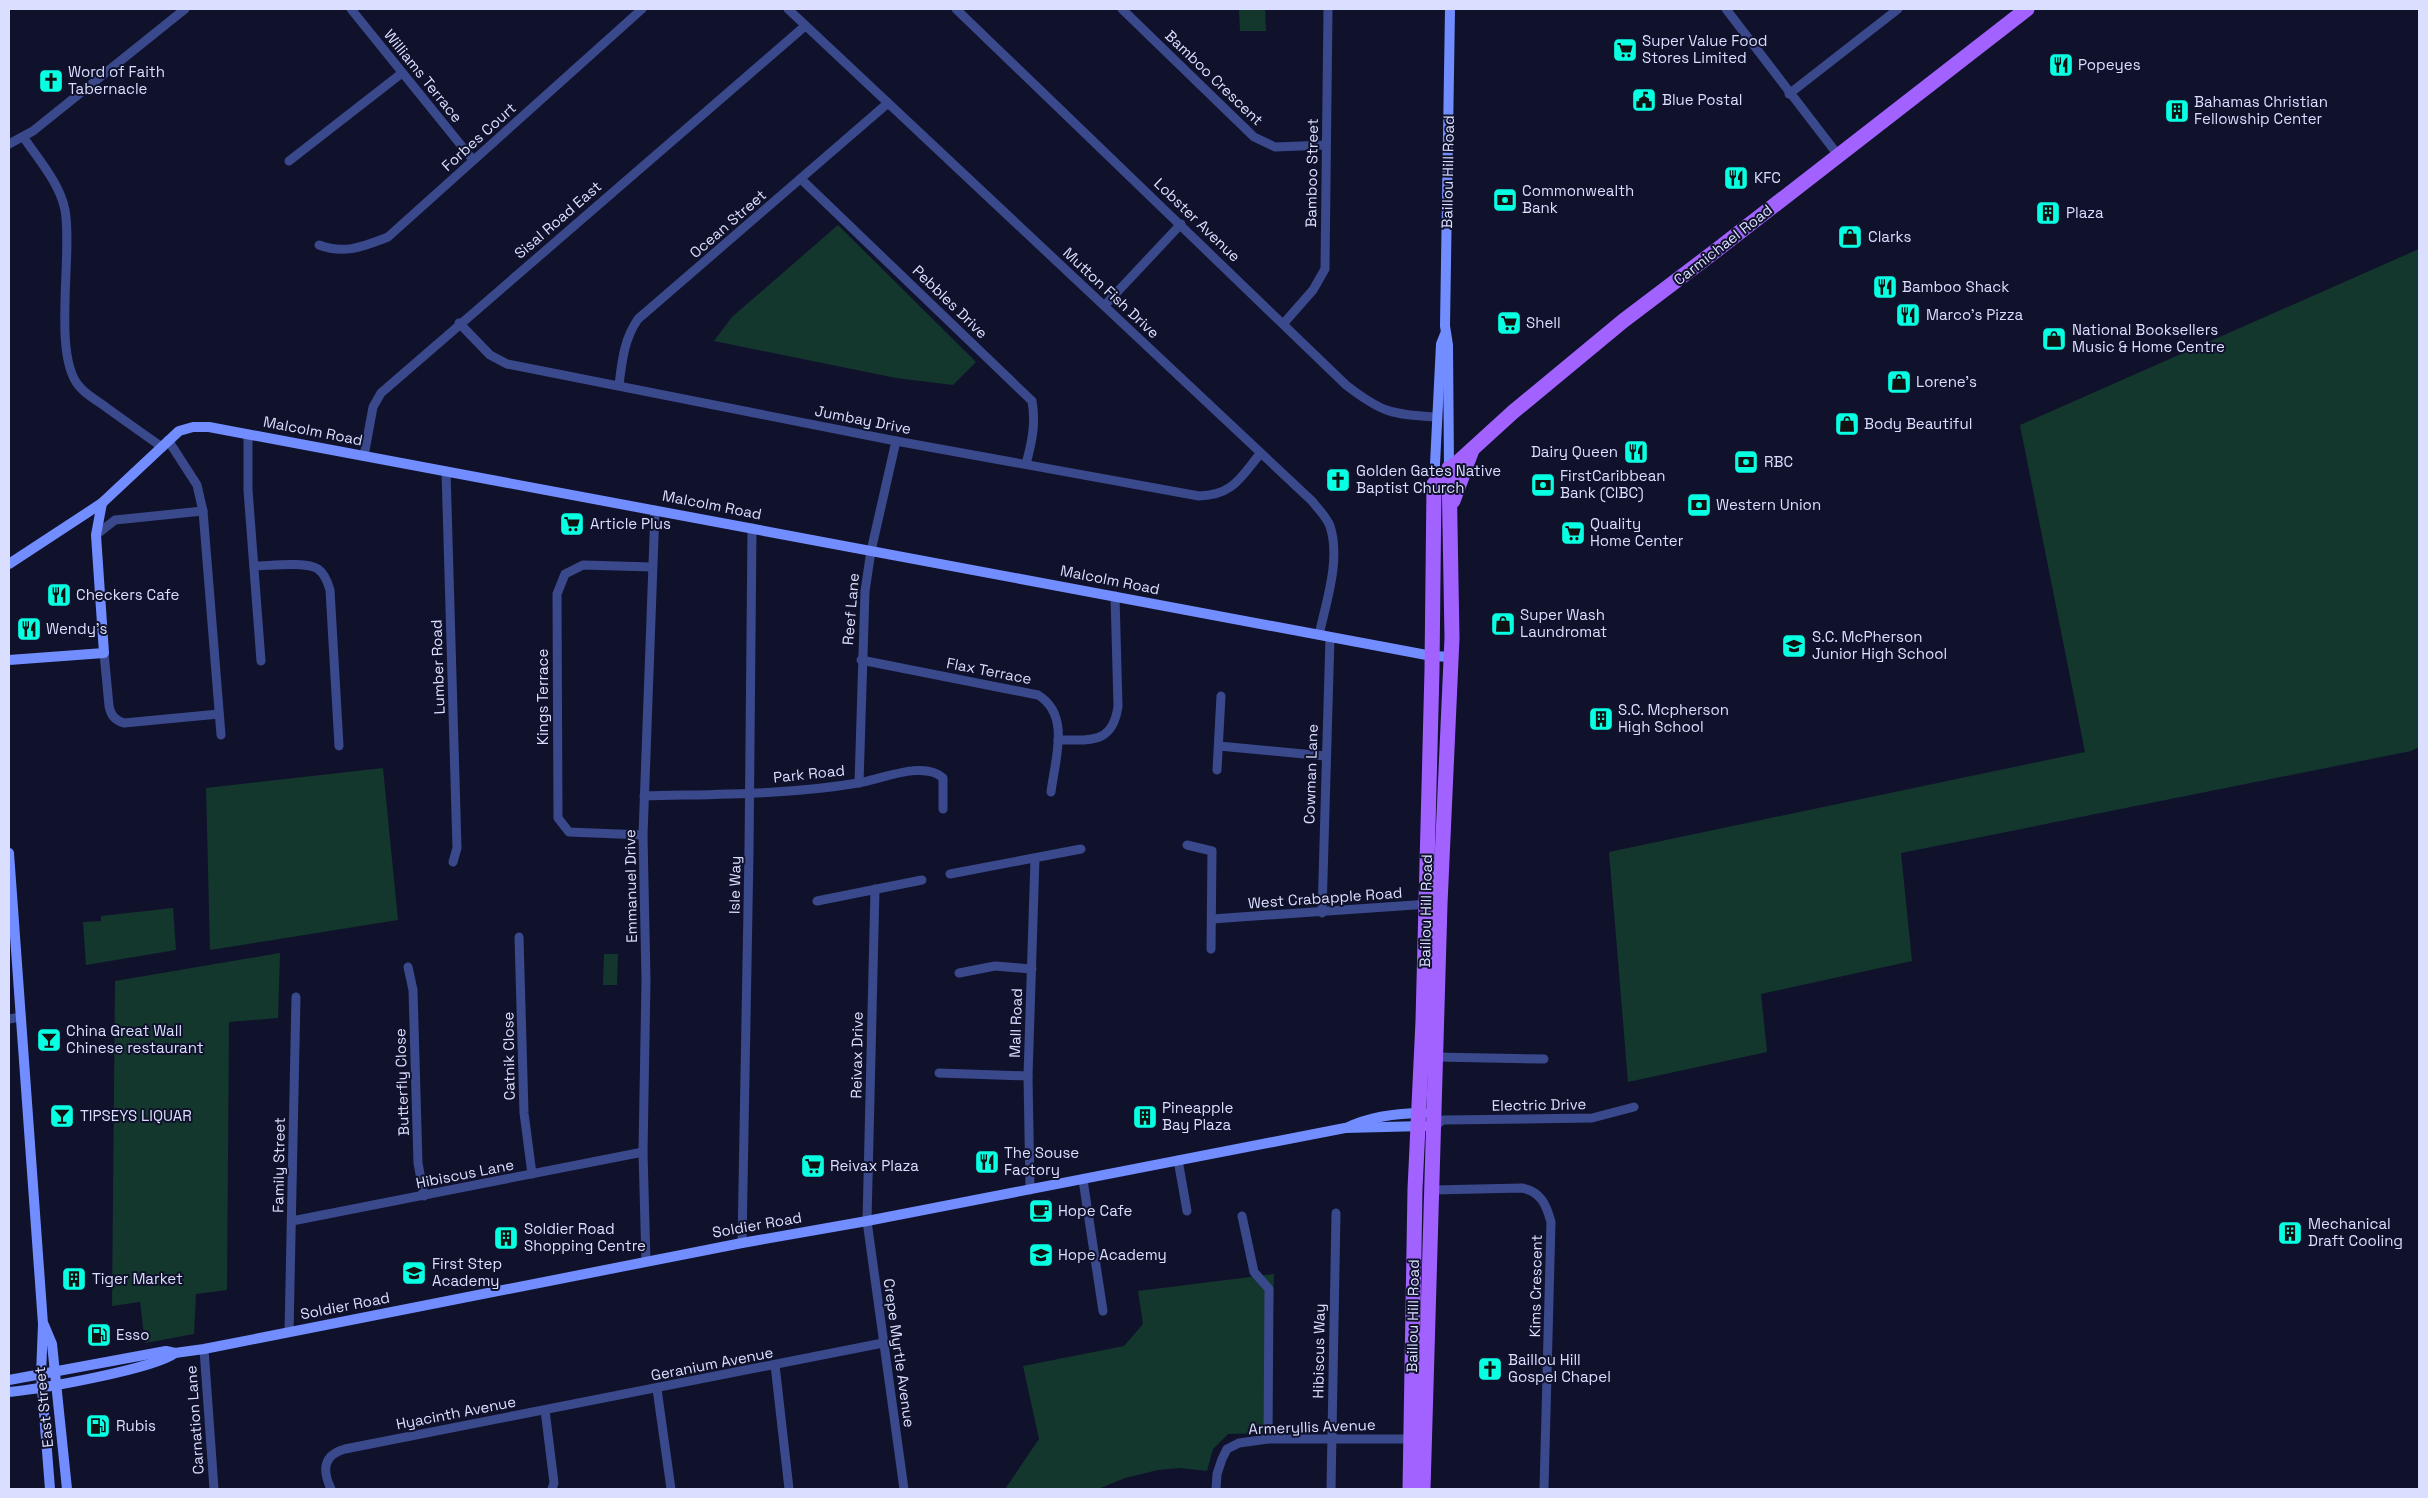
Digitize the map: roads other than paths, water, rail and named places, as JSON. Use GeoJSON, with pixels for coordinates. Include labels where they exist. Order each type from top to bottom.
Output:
{"type":"FeatureCollection","features":[{"type":"Feature","properties":{"kind":"main road","name":"Baillou Hill Road"},"geometry":{"type":"LineString","coordinates":[[1410,1489],[1418,1119],[1452,657],[1448,345],[1445,334],[1450,9]]}},
{"type":"Feature","properties":{"kind":"main road","name":"Carmichael Road"},"geometry":{"type":"LineString","coordinates":[[1451,507],[1473,448],[1513,412],[1623,321],[1718,250],[2027,9]]}},
{"type":"Feature","properties":{"kind":"main road","name":"Baillou Hill Road"},"geometry":{"type":"LineString","coordinates":[[1423,1489],[1433,1190],[1438,1119],[1433,904],[1432,656],[1434,484],[1440,344],[1445,334]]}},
{"type":"Feature","properties":{"kind":"main road","name":"Malcolm Road"},"geometry":{"type":"LineString","coordinates":[[9,564],[102,503],[179,432],[192,427],[209,427],[1432,656],[1452,657]]}},
{"type":"Feature","properties":{"kind":"main road"},"geometry":{"type":"LineString","coordinates":[[1434,484],[1449,468],[1473,448]]}},
{"type":"Feature","properties":{"kind":"main road"},"geometry":{"type":"LineString","coordinates":[[9,660],[104,653],[96,535],[102,503]]}},
{"type":"Feature","properties":{"kind":"main road","name":"East Street"},"geometry":{"type":"LineString","coordinates":[[9,852],[44,1324],[41,1375],[50,1489]]}},
{"type":"Feature","properties":{"kind":"main road","name":"Soldier Road"},"geometry":{"type":"LineString","coordinates":[[9,1380],[166,1351],[175,1353],[204,1349],[742,1243],[1083,1180],[1345,1128],[1418,1119],[1438,1119]]}},
{"type":"Feature","properties":{"kind":"main road","name":"East Street"},"geometry":{"type":"LineString","coordinates":[[44,1324],[52,1344],[67,1489]]}},
{"type":"Feature","properties":{"kind":"main road","name":"Soldier Road"},"geometry":{"type":"LineString","coordinates":[[9,1392],[42,1388],[168,1359],[175,1353]]}},
{"type":"Feature","properties":{"kind":"street"},"geometry":{"type":"LineString","coordinates":[[9,144],[24,138],[185,9]]}},
{"type":"Feature","properties":{"kind":"street","name":"Williams Terrace"},"geometry":{"type":"LineString","coordinates":[[351,9],[473,160]]}},
{"type":"Feature","properties":{"kind":"street","name":"Forbes Court"},"geometry":{"type":"LineString","coordinates":[[319,245],[332,250],[353,250],[388,237],[642,9]]}},
{"type":"Feature","properties":{"kind":"street","name":"Mutton Fish Drive"},"geometry":{"type":"LineString","coordinates":[[788,9],[1312,501],[1325,516],[1330,527],[1333,545],[1331,574],[1319,634]]}},
{"type":"Feature","properties":{"kind":"street","name":"Lobster Avenue"},"geometry":{"type":"LineString","coordinates":[[956,9],[1346,385],[1373,406],[1397,414],[1436,417]]}},
{"type":"Feature","properties":{"kind":"street","name":"Bamboo Crescent"},"geometry":{"type":"LineString","coordinates":[[1122,9],[1254,136],[1275,147],[1326,145]]}},
{"type":"Feature","properties":{"kind":"street","name":"Bamboo Street"},"geometry":{"type":"LineString","coordinates":[[1284,324],[1313,290],[1325,269],[1328,9]]}},
{"type":"Feature","properties":{"kind":"street"},"geometry":{"type":"LineString","coordinates":[[1726,9],[1789,94],[1838,155]]}},
{"type":"Feature","properties":{"kind":"street"},"geometry":{"type":"LineString","coordinates":[[1789,94],[1898,9]]}},
{"type":"Feature","properties":{"kind":"street","name":"Sisal Road East"},"geometry":{"type":"LineString","coordinates":[[364,456],[373,407],[381,393],[459,323],[805,26]]}},
{"type":"Feature","properties":{"kind":"street"},"geometry":{"type":"LineString","coordinates":[[290,162],[402,72]]}},
{"type":"Feature","properties":{"kind":"street","name":"Ocean Street"},"geometry":{"type":"LineString","coordinates":[[618,385],[625,345],[630,330],[638,318],[888,103]]}},
{"type":"Feature","properties":{"kind":"street"},"geometry":{"type":"LineString","coordinates":[[24,138],[54,182],[65,210],[68,236],[67,356],[78,386],[165,444],[196,485],[203,511],[221,735]]}},
{"type":"Feature","properties":{"kind":"street","name":"Pebbles Drive"},"geometry":{"type":"LineString","coordinates":[[801,179],[1032,401],[1034,414],[1033,437],[1026,464]]}},
{"type":"Feature","properties":{"kind":"street"},"geometry":{"type":"LineString","coordinates":[[1104,305],[1181,224]]}},
{"type":"Feature","properties":{"kind":"street","name":"Jumbay Drive"},"geometry":{"type":"LineString","coordinates":[[459,323],[490,355],[507,364],[896,440],[1199,496],[1226,492],[1260,454]]}},
{"type":"Feature","properties":{"kind":"street"},"geometry":{"type":"LineString","coordinates":[[248,434],[248,490],[261,661]]}},
{"type":"Feature","properties":{"kind":"street","name":"Reef Lane"},"geometry":{"type":"LineString","coordinates":[[859,783],[864,591],[896,440]]}},
{"type":"Feature","properties":{"kind":"street","name":"Lumber Road"},"geometry":{"type":"LineString","coordinates":[[446,471],[457,848],[454,862]]}},
{"type":"Feature","properties":{"kind":"street","name":"Emmanuel Drive"},"geometry":{"type":"LineString","coordinates":[[646,1262],[643,1152],[646,980],[643,835],[655,510]]}},
{"type":"Feature","properties":{"kind":"street"},"geometry":{"type":"LineString","coordinates":[[96,535],[114,520],[203,511]]}},
{"type":"Feature","properties":{"kind":"street","name":"Isle Way"},"geometry":{"type":"LineString","coordinates":[[742,1243],[752,528]]}},
{"type":"Feature","properties":{"kind":"street"},"geometry":{"type":"LineString","coordinates":[[254,566],[307,565],[318,569],[326,577],[330,590],[339,746]]}},
{"type":"Feature","properties":{"kind":"street","name":"Kings Terrace"},"geometry":{"type":"LineString","coordinates":[[643,835],[569,832],[558,818],[557,594],[565,574],[583,566],[652,568]]}},
{"type":"Feature","properties":{"kind":"street"},"geometry":{"type":"LineString","coordinates":[[1058,740],[1099,738],[1110,731],[1116,721],[1118,706],[1115,596]]}},
{"type":"Feature","properties":{"kind":"street","name":"Cowman Lane"},"geometry":{"type":"LineString","coordinates":[[1322,913],[1325,756],[1330,636]]}},
{"type":"Feature","properties":{"kind":"street"},"geometry":{"type":"LineString","coordinates":[[104,653],[110,712],[118,721],[124,723],[219,714]]}},
{"type":"Feature","properties":{"kind":"street","name":"Flax Terrace"},"geometry":{"type":"LineString","coordinates":[[861,660],[1038,695],[1049,702],[1055,712],[1058,726],[1051,792]]}},
{"type":"Feature","properties":{"kind":"street"},"geometry":{"type":"LineString","coordinates":[[1217,770],[1222,696]]}},
{"type":"Feature","properties":{"kind":"street"},"geometry":{"type":"LineString","coordinates":[[1219,746],[1325,756]]}},
{"type":"Feature","properties":{"kind":"street","name":"Park Road"},"geometry":{"type":"LineString","coordinates":[[644,796],[789,792],[859,783],[918,769],[931,770],[943,778],[943,809]]}},
{"type":"Feature","properties":{"kind":"street"},"geometry":{"type":"LineString","coordinates":[[1187,845],[1212,851],[1211,949]]}},
{"type":"Feature","properties":{"kind":"street"},"geometry":{"type":"LineString","coordinates":[[950,874],[1081,849]]}},
{"type":"Feature","properties":{"kind":"street","name":"Mall Road"},"geometry":{"type":"LineString","coordinates":[[1030,1190],[1028,1076],[1035,858]]}},
{"type":"Feature","properties":{"kind":"street"},"geometry":{"type":"LineString","coordinates":[[818,901],[922,880]]}},
{"type":"Feature","properties":{"kind":"street","name":"Reivax Drive"},"geometry":{"type":"LineString","coordinates":[[868,1221],[874,889]]}},
{"type":"Feature","properties":{"kind":"street","name":"West Crabapple Road"},"geometry":{"type":"LineString","coordinates":[[1212,919],[1433,904]]}},
{"type":"Feature","properties":{"kind":"street","name":"Catnik Close"},"geometry":{"type":"LineString","coordinates":[[519,937],[524,1113],[532,1174]]}},
{"type":"Feature","properties":{"kind":"street"},"geometry":{"type":"LineString","coordinates":[[960,973],[995,966],[1032,968]]}},
{"type":"Feature","properties":{"kind":"street","name":"Butterfly Close"},"geometry":{"type":"LineString","coordinates":[[408,967],[413,990],[418,1162],[424,1196]]}},
{"type":"Feature","properties":{"kind":"street","name":"Family Street"},"geometry":{"type":"LineString","coordinates":[[289,1332],[296,997]]}},
{"type":"Feature","properties":{"kind":"street"},"geometry":{"type":"LineString","coordinates":[[9,1018],[20,1017]]}},
{"type":"Feature","properties":{"kind":"street"},"geometry":{"type":"LineString","coordinates":[[1436,1057],[1544,1059]]}},
{"type":"Feature","properties":{"kind":"street"},"geometry":{"type":"LineString","coordinates":[[939,1073],[1028,1076]]}},
{"type":"Feature","properties":{"kind":"street","name":"Electric Drive"},"geometry":{"type":"LineString","coordinates":[[1438,1119],[1592,1118],[1634,1107]]}},
{"type":"Feature","properties":{"kind":"street","name":"Hibiscus Lane"},"geometry":{"type":"LineString","coordinates":[[292,1221],[643,1152]]}},
{"type":"Feature","properties":{"kind":"street"},"geometry":{"type":"LineString","coordinates":[[1178,1160],[1187,1211]]}},
{"type":"Feature","properties":{"kind":"street"},"geometry":{"type":"LineString","coordinates":[[1083,1180],[1103,1311]]}},
{"type":"Feature","properties":{"kind":"street","name":"Kims Crescent"},"geometry":{"type":"LineString","coordinates":[[1433,1190],[1522,1188],[1531,1190],[1543,1199],[1547,1208],[1550,1222],[1544,1489]]}},
{"type":"Feature","properties":{"kind":"street","name":"Hibiscus Way"},"geometry":{"type":"LineString","coordinates":[[1331,1489],[1336,1213]]}},
{"type":"Feature","properties":{"kind":"street"},"geometry":{"type":"LineString","coordinates":[[1242,1216],[1254,1272],[1269,1289],[1268,1439]]}},
{"type":"Feature","properties":{"kind":"street","name":"Crepe Myrtle Avenue"},"geometry":{"type":"LineString","coordinates":[[868,1221],[904,1489]]}},
{"type":"Feature","properties":{"kind":"street","name":"Geranium Avenue"},"geometry":{"type":"LineString","coordinates":[[546,1410],[883,1343]]}},
{"type":"Feature","properties":{"kind":"street","name":"Carnation Lane"},"geometry":{"type":"LineString","coordinates":[[204,1349],[214,1489]]}},
{"type":"Feature","properties":{"kind":"street"},"geometry":{"type":"LineString","coordinates":[[775,1365],[789,1489]]}},
{"type":"Feature","properties":{"kind":"street"},"geometry":{"type":"LineString","coordinates":[[657,1389],[671,1489]]}},
{"type":"Feature","properties":{"kind":"street"},"geometry":{"type":"LineString","coordinates":[[546,1410],[554,1483],[552,1489]]}},
{"type":"Feature","properties":{"kind":"street","name":"Hyacinth Avenue"},"geometry":{"type":"LineString","coordinates":[[330,1489],[325,1470],[332,1452],[546,1410]]}},
{"type":"Feature","properties":{"kind":"street","name":"Armeryllis Avenue"},"geometry":{"type":"LineString","coordinates":[[1216,1489],[1217,1474],[1227,1449],[1239,1443],[1268,1439],[1411,1439]]}},
{"type":"Feature","properties":{"kind":"place","name":"Super Value Food Stores Limited"},"geometry":{"type":"Point","coordinates":[1625,50]}},
{"type":"Feature","properties":{"kind":"place","name":"Popeyes"},"geometry":{"type":"Point","coordinates":[2061,65]}},
{"type":"Feature","properties":{"kind":"place","name":"Word of Faith Tabernacle"},"geometry":{"type":"Point","coordinates":[51,81]}},
{"type":"Feature","properties":{"kind":"place","name":"Blue Postal"},"geometry":{"type":"Point","coordinates":[1644,100]}},
{"type":"Feature","properties":{"kind":"place","name":"Bahamas Christian Fellowship Center"},"geometry":{"type":"Point","coordinates":[2177,111]}},
{"type":"Feature","properties":{"kind":"place","name":"KFC"},"geometry":{"type":"Point","coordinates":[1736,178]}},
{"type":"Feature","properties":{"kind":"place","name":"Commonwealth Bank"},"geometry":{"type":"Point","coordinates":[1505,200]}},
{"type":"Feature","properties":{"kind":"place","name":"Plaza"},"geometry":{"type":"Point","coordinates":[2048,213]}},
{"type":"Feature","properties":{"kind":"place","name":"Clarks"},"geometry":{"type":"Point","coordinates":[1850,237]}},
{"type":"Feature","properties":{"kind":"place","name":"Bamboo Shack"},"geometry":{"type":"Point","coordinates":[1885,287]}},
{"type":"Feature","properties":{"kind":"place","name":"Marco's Pizza"},"geometry":{"type":"Point","coordinates":[1908,315]}},
{"type":"Feature","properties":{"kind":"place","name":"Shell"},"geometry":{"type":"Point","coordinates":[1509,323]}},
{"type":"Feature","properties":{"kind":"place","name":"National Booksellers Music & Home Centre"},"geometry":{"type":"Point","coordinates":[2054,339]}},
{"type":"Feature","properties":{"kind":"place","name":"Lorene's"},"geometry":{"type":"Point","coordinates":[1899,382]}},
{"type":"Feature","properties":{"kind":"place","name":"Body Beautiful"},"geometry":{"type":"Point","coordinates":[1847,424]}},
{"type":"Feature","properties":{"kind":"place","name":"Dairy Queen"},"geometry":{"type":"Point","coordinates":[1636,452]}},
{"type":"Feature","properties":{"kind":"place","name":"RBC"},"geometry":{"type":"Point","coordinates":[1746,462]}},
{"type":"Feature","properties":{"kind":"place","name":"Golden Gates Native Baptist Church"},"geometry":{"type":"Point","coordinates":[1338,480]}},
{"type":"Feature","properties":{"kind":"place","name":"FirstCaribbean Bank (CIBC)"},"geometry":{"type":"Point","coordinates":[1543,485]}},
{"type":"Feature","properties":{"kind":"place","name":"Western Union"},"geometry":{"type":"Point","coordinates":[1699,505]}},
{"type":"Feature","properties":{"kind":"place","name":"Article Plus"},"geometry":{"type":"Point","coordinates":[572,524]}},
{"type":"Feature","properties":{"kind":"place","name":"Quality Home Center"},"geometry":{"type":"Point","coordinates":[1573,533]}},
{"type":"Feature","properties":{"kind":"place","name":"Checkers Cafe"},"geometry":{"type":"Point","coordinates":[59,595]}},
{"type":"Feature","properties":{"kind":"place","name":"Super Wash Laundromat"},"geometry":{"type":"Point","coordinates":[1503,624]}},
{"type":"Feature","properties":{"kind":"place","name":"Wendy's"},"geometry":{"type":"Point","coordinates":[29,629]}},
{"type":"Feature","properties":{"kind":"place","name":"S.C. McPherson Junior High School"},"geometry":{"type":"Point","coordinates":[1794,646]}},
{"type":"Feature","properties":{"kind":"place","name":"S.C. Mcpherson High School"},"geometry":{"type":"Point","coordinates":[1601,719]}},
{"type":"Feature","properties":{"kind":"place","name":"China Great Wall Chinese restaurant"},"geometry":{"type":"Point","coordinates":[49,1040]}},
{"type":"Feature","properties":{"kind":"place","name":"TIPSEYS LIQUAR"},"geometry":{"type":"Point","coordinates":[62,1116]}},
{"type":"Feature","properties":{"kind":"place","name":"Pineapple Bay Plaza"},"geometry":{"type":"Point","coordinates":[1145,1117]}},
{"type":"Feature","properties":{"kind":"place","name":"The Souse Factory"},"geometry":{"type":"Point","coordinates":[987,1162]}},
{"type":"Feature","properties":{"kind":"place","name":"Reivax Plaza"},"geometry":{"type":"Point","coordinates":[813,1166]}},
{"type":"Feature","properties":{"kind":"place","name":"Hope Cafe"},"geometry":{"type":"Point","coordinates":[1041,1211]}},
{"type":"Feature","properties":{"kind":"place","name":"Mechanical Draft Cooling"},"geometry":{"type":"Point","coordinates":[2290,1233]}},
{"type":"Feature","properties":{"kind":"place","name":"Soldier Road Shopping Centre"},"geometry":{"type":"Point","coordinates":[506,1238]}},
{"type":"Feature","properties":{"kind":"place","name":"Hope Academy"},"geometry":{"type":"Point","coordinates":[1041,1255]}},
{"type":"Feature","properties":{"kind":"place","name":"First Step Academy"},"geometry":{"type":"Point","coordinates":[414,1273]}},
{"type":"Feature","properties":{"kind":"place","name":"Tiger Market"},"geometry":{"type":"Point","coordinates":[74,1279]}},
{"type":"Feature","properties":{"kind":"place","name":"Esso"},"geometry":{"type":"Point","coordinates":[99,1335]}},
{"type":"Feature","properties":{"kind":"place","name":"Baillou Hill Gospel Chapel"},"geometry":{"type":"Point","coordinates":[1490,1369]}},
{"type":"Feature","properties":{"kind":"place","name":"Rubis"},"geometry":{"type":"Point","coordinates":[98,1426]}}]}
